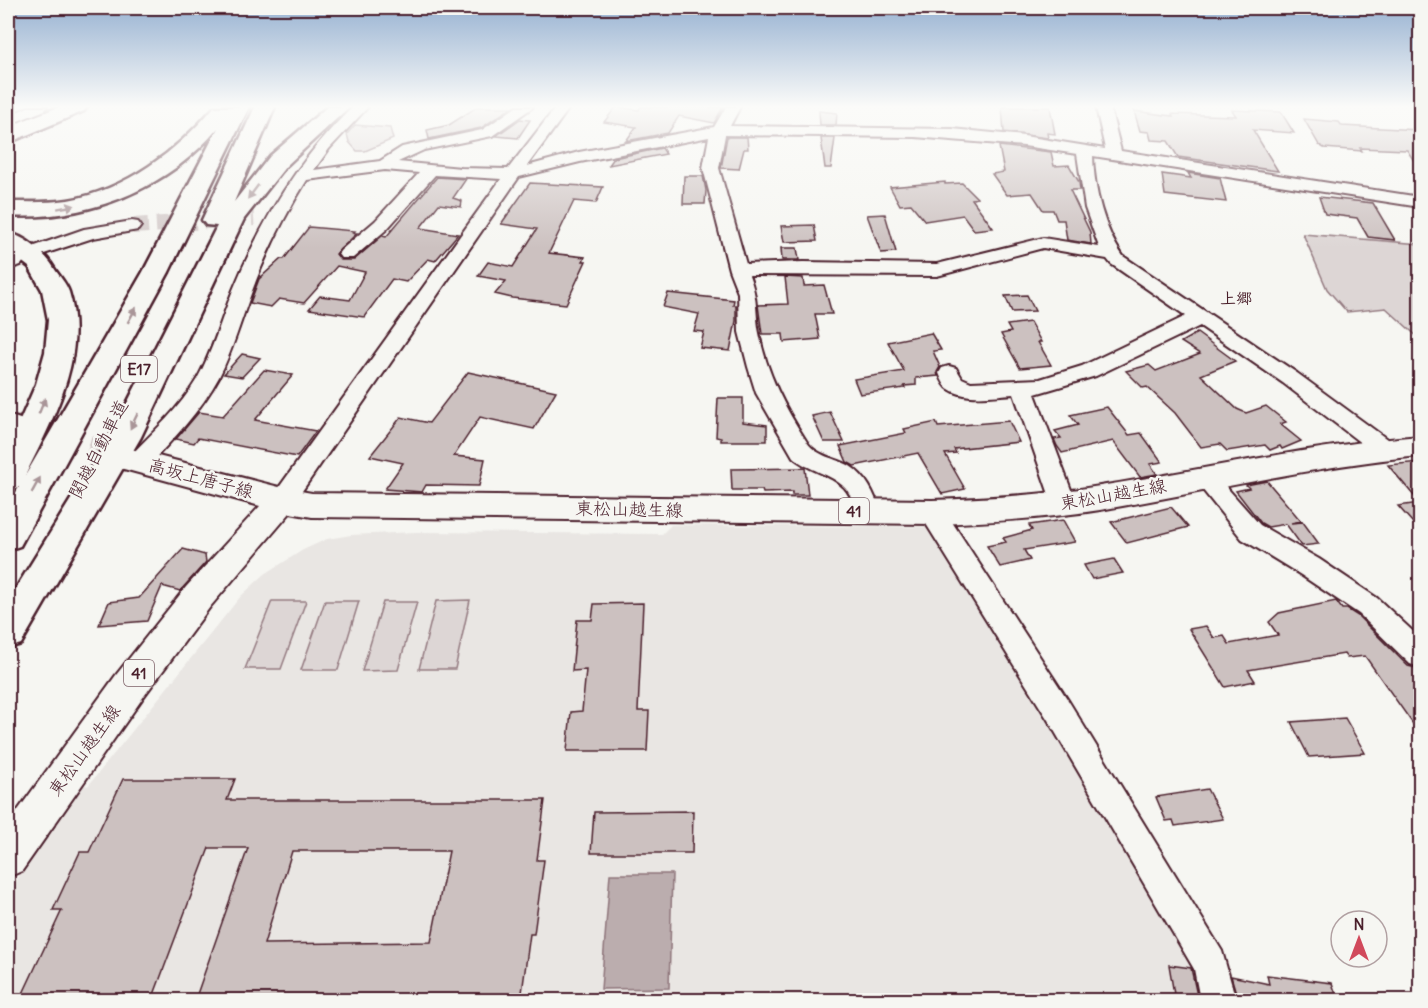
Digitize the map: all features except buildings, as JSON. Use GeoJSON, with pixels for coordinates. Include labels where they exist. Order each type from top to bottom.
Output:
{"type":"FeatureCollection","features":[{"type":"Feature","properties":{"kind":"highway"},"geometry":{"type":"LineString","coordinates":[[8,209],[57,209],[81,204],[124,189],[153,173],[179,154]]}},
{"type":"Feature","properties":{"kind":"highway","name":"関越自動車道"},"geometry":{"type":"LineString","coordinates":[[8,536],[156,272],[215,154]]}},
{"type":"Feature","properties":{"kind":"highway","name":"関越自動車道"},"geometry":{"type":"LineString","coordinates":[[8,630],[190,271],[243,154]]}},
{"type":"Feature","properties":{"kind":"highway"},"geometry":{"type":"LineString","coordinates":[[8,630],[50,566],[126,437],[233,218],[286,154]]}},
{"type":"Feature","properties":{"kind":"highway"},"geometry":{"type":"LineString","coordinates":[[8,478],[32,431],[49,390],[59,356],[63,331],[60,303],[52,279],[41,266],[10,255]]}},
{"type":"Feature","properties":{"kind":"main road","name":"東松山越生線"},"geometry":{"type":"LineString","coordinates":[[8,856],[129,687],[198,597],[283,500],[323,505],[932,512],[1017,509],[1064,503],[1383,448],[1420,446]]}},
{"type":"Feature","properties":{"kind":"main road","name":"高坂上唐子線"},"geometry":{"type":"LineString","coordinates":[[129,459],[283,500]]}},
{"type":"Feature","properties":{"kind":"street"},"geometry":{"type":"LineString","coordinates":[[129,459],[184,412],[204,385],[256,258],[277,217],[317,154]]}},
{"type":"Feature","properties":{"kind":"street"},"geometry":{"type":"LineString","coordinates":[[385,165],[392,157],[399,154]]}},
{"type":"Feature","properties":{"kind":"street"},"geometry":{"type":"LineString","coordinates":[[283,500],[528,154]]}},
{"type":"Feature","properties":{"kind":"street"},"geometry":{"type":"LineString","coordinates":[[303,176],[385,165],[461,173],[513,174],[596,154]]}},
{"type":"Feature","properties":{"kind":"street"},"geometry":{"type":"LineString","coordinates":[[712,154],[711,168],[738,270],[747,293],[749,332],[767,393],[801,451],[810,459],[841,472],[854,482],[862,494],[868,511]]}},
{"type":"Feature","properties":{"kind":"street"},"geometry":{"type":"LineString","coordinates":[[1085,154],[1093,205],[1112,254],[1123,264],[1290,378],[1383,448]]}},
{"type":"Feature","properties":{"kind":"street"},"geometry":{"type":"LineString","coordinates":[[1103,154],[1420,202]]}},
{"type":"Feature","properties":{"kind":"street"},"geometry":{"type":"LineString","coordinates":[[347,254],[363,237],[381,225],[431,170]]}},
{"type":"Feature","properties":{"kind":"street"},"geometry":{"type":"LineString","coordinates":[[254,218],[277,217]]}},
{"type":"Feature","properties":{"kind":"street"},"geometry":{"type":"LineString","coordinates":[[40,250],[90,233],[132,226]]}},
{"type":"Feature","properties":{"kind":"street"},"geometry":{"type":"LineString","coordinates":[[738,270],[803,268],[937,270],[1043,243],[1112,254]]}},
{"type":"Feature","properties":{"kind":"street"},"geometry":{"type":"LineString","coordinates":[[949,373],[955,383],[969,389],[1040,386],[1089,371],[1201,317]]}},
{"type":"Feature","properties":{"kind":"street"},"geometry":{"type":"LineString","coordinates":[[1022,387],[1064,503]]}},
{"type":"Feature","properties":{"kind":"street"},"geometry":{"type":"LineString","coordinates":[[1206,479],[1251,532],[1310,567],[1368,606],[1420,655]]}},
{"type":"Feature","properties":{"kind":"street"},"geometry":{"type":"LineString","coordinates":[[932,512],[1064,720],[1210,963],[1218,1000]]}},
{"type":"Feature","properties":{"kind":"shaded area"},"geometry":{"type":"Polygon","coordinates":[[[1303,234],[1420,244],[1420,339],[1386,308],[1347,312],[1327,289],[1303,234]]]}},
{"type":"Feature","properties":{"kind":"shaded area"},"geometry":{"type":"Polygon","coordinates":[[[671,525],[932,527],[1202,967],[1208,1000],[8,1000],[8,893],[81,784],[88,786],[241,596],[265,574],[303,550],[327,539],[351,535],[416,532],[662,534],[671,525]]]}},
{"type":"Feature","properties":{"kind":"shaded area"},"geometry":{"type":"Polygon","coordinates":[[[470,600],[455,669],[419,669],[436,601],[470,600]]]}},
{"type":"Feature","properties":{"kind":"shaded area"},"geometry":{"type":"Polygon","coordinates":[[[272,601],[306,601],[281,669],[245,669],[272,601]]]}},
{"type":"Feature","properties":{"kind":"shaded area"},"geometry":{"type":"Polygon","coordinates":[[[325,601],[359,601],[338,670],[301,670],[325,601]]]}},
{"type":"Feature","properties":{"kind":"shaded area"},"geometry":{"type":"Polygon","coordinates":[[[383,602],[417,602],[398,670],[362,671],[383,602]]]}},
{"type":"Feature","properties":{"kind":"shaded area"},"geometry":{"type":"Polygon","coordinates":[[[610,874],[672,874],[669,988],[601,989],[610,874]]]}},
{"type":"Feature","properties":{"kind":"tunnel"},"geometry":{"type":"LineString","coordinates":[[132,226],[254,218]]}},
{"type":"Feature","properties":{"kind":"tunnel"},"geometry":{"type":"LineString","coordinates":[[13,427],[119,457],[113,455]]}},
{"type":"Feature","properties":{"kind":"district","name":"上郷"},"geometry":{"type":"Point","coordinates":[1236,298]}}]}
